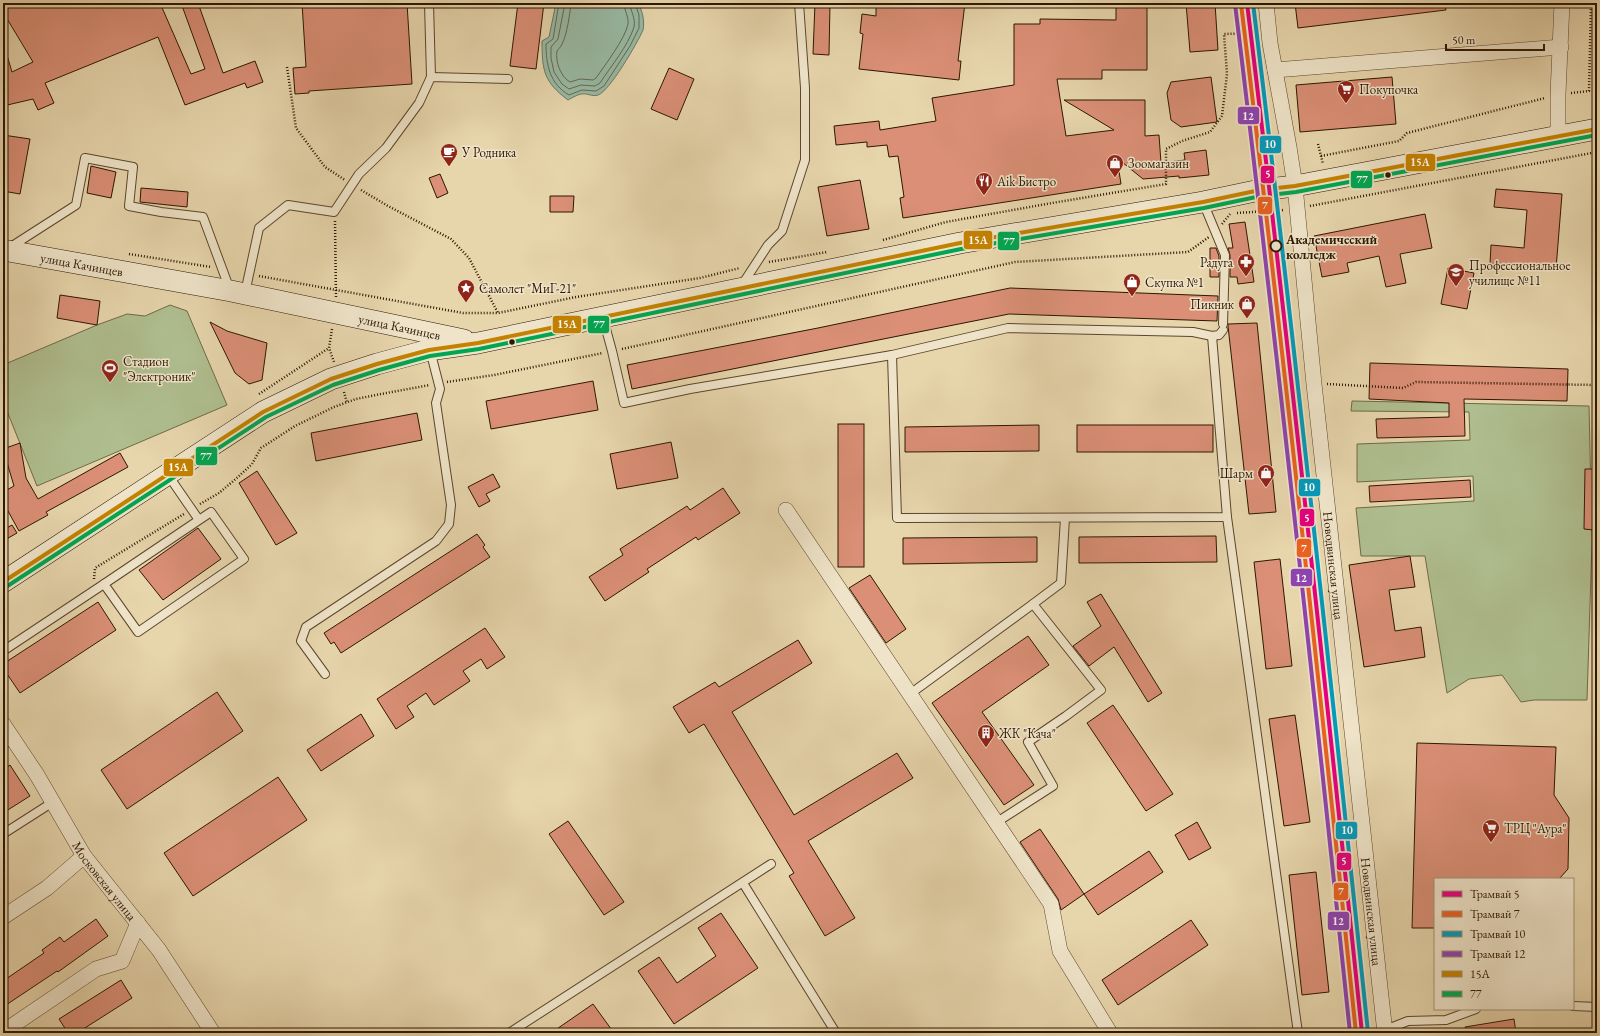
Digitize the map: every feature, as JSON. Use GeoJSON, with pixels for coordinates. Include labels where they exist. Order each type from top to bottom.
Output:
{"type":"FeatureCollection","features":[{"type":"Feature","properties":{"kind":"main road","name":"улица Качинцев"},"geometry":{"type":"LineString","coordinates":[[4,250],[238,292],[478,343],[960,243],[1203,202],[1260,190],[1295,186],[1597,129]]}},
{"type":"Feature","properties":{"kind":"main road"},"geometry":{"type":"LineString","coordinates":[[3,582],[263,412],[330,379],[377,364],[430,350],[478,343]]}},
{"type":"Feature","properties":{"kind":"street","name":"Новодвинская улица"},"geometry":{"type":"LineString","coordinates":[[1266,3],[1275,70],[1290,147],[1295,186],[1314,384],[1385,1031]]}},
{"type":"Feature","properties":{"kind":"street"},"geometry":{"type":"LineString","coordinates":[[1558,136],[1558,94],[1562,3]]}},
{"type":"Feature","properties":{"kind":"street"},"geometry":{"type":"LineString","coordinates":[[1275,70],[1561,47]]}},
{"type":"Feature","properties":{"kind":"street"},"geometry":{"type":"LineString","coordinates":[[786,510],[1051,904],[1060,951],[1110,1033]]}},
{"type":"Feature","properties":{"kind":"street","name":"Московская улица"},"geometry":{"type":"LineString","coordinates":[[3,724],[8,741],[37,775],[84,856],[159,950],[213,1033]]}},
{"type":"Feature","properties":{"kind":"street"},"geometry":{"type":"LineString","coordinates":[[3,917],[47,888],[84,856]]}},
{"type":"Feature","properties":{"kind":"street"},"geometry":{"type":"LineString","coordinates":[[3,1032],[96,969],[122,961],[138,924]]}},
{"type":"Feature","properties":{"kind":"lane"},"geometry":{"type":"LineString","coordinates":[[238,292],[259,228],[288,205],[334,212],[359,174],[386,148],[419,103],[431,77],[429,3]]}},
{"type":"Feature","properties":{"kind":"lane"},"geometry":{"type":"LineString","coordinates":[[740,288],[768,246],[782,230],[805,160],[805,88],[799,3]]}},
{"type":"Feature","properties":{"kind":"lane"},"geometry":{"type":"LineString","coordinates":[[431,77],[508,79]]}},
{"type":"Feature","properties":{"kind":"lane"},"geometry":{"type":"LineString","coordinates":[[4,250],[76,205],[85,158],[133,167],[129,206],[161,212],[203,217],[238,292]]}},
{"type":"Feature","properties":{"kind":"lane"},"geometry":{"type":"LineString","coordinates":[[602,317],[612,351],[624,404],[690,389],[892,355],[1008,328],[1193,332],[1212,336],[1219,335],[1223,327],[1225,255],[1203,202]]}},
{"type":"Feature","properties":{"kind":"lane"},"geometry":{"type":"LineString","coordinates":[[1212,336],[1227,517],[1298,1033]]}},
{"type":"Feature","properties":{"kind":"lane"},"geometry":{"type":"LineString","coordinates":[[325,674],[301,641],[306,627],[436,541],[449,524],[451,505],[436,403],[440,388],[430,350]]}},
{"type":"Feature","properties":{"kind":"lane"},"geometry":{"type":"LineString","coordinates":[[892,355],[897,518],[1227,517]]}},
{"type":"Feature","properties":{"kind":"lane"},"geometry":{"type":"LineString","coordinates":[[168,474],[199,520]]}},
{"type":"Feature","properties":{"kind":"lane"},"geometry":{"type":"LineString","coordinates":[[3,651],[211,512],[244,559],[138,632],[104,584]]}},
{"type":"Feature","properties":{"kind":"lane"},"geometry":{"type":"LineString","coordinates":[[910,694],[1061,583],[1065,518]]}},
{"type":"Feature","properties":{"kind":"lane"},"geometry":{"type":"LineString","coordinates":[[997,822],[1053,786],[1028,742],[1101,690],[1033,604]]}},
{"type":"Feature","properties":{"kind":"lane"},"geometry":{"type":"LineString","coordinates":[[3,834],[53,802]]}},
{"type":"Feature","properties":{"kind":"lane"},"geometry":{"type":"LineString","coordinates":[[510,1033],[771,864]]}},
{"type":"Feature","properties":{"kind":"lane"},"geometry":{"type":"LineString","coordinates":[[743,883],[836,1033]]}},
{"type":"Feature","properties":{"kind":"lane"},"geometry":{"type":"LineString","coordinates":[[1574,1006],[1597,1007]]}},
{"type":"Feature","properties":{"kind":"lane"},"geometry":{"type":"LineString","coordinates":[[1385,1031],[1408,1021],[1446,1020],[1473,1010]]}},
{"type":"Feature","properties":{"kind":"path"},"geometry":{"type":"LineString","coordinates":[[1588,91],[1591,3]]}},
{"type":"Feature","properties":{"kind":"path"},"geometry":{"type":"LineString","coordinates":[[876,242],[946,222],[1166,184],[1166,149],[1182,141],[1210,132],[1222,116],[1227,74],[1224,34],[1269,32]]}},
{"type":"Feature","properties":{"kind":"path"},"geometry":{"type":"LineString","coordinates":[[287,67],[296,128],[325,167],[388,206],[451,239],[469,258],[498,313]]}},
{"type":"Feature","properties":{"kind":"path"},"geometry":{"type":"LineString","coordinates":[[1321,156],[1399,141],[1407,133],[1558,94]]}},
{"type":"Feature","properties":{"kind":"path"},"geometry":{"type":"LineString","coordinates":[[92,592],[95,568],[219,493],[252,464],[261,448],[295,426],[334,407],[356,400],[439,383],[494,375],[612,351],[1015,262],[1188,252],[1216,232],[1230,214],[1272,212],[1297,208],[1597,152]]}},
{"type":"Feature","properties":{"kind":"path"},"geometry":{"type":"LineString","coordinates":[[334,212],[337,290]]}},
{"type":"Feature","properties":{"kind":"path"},"geometry":{"type":"LineString","coordinates":[[463,314],[498,313],[576,298],[700,278],[755,265],[831,251]]}},
{"type":"Feature","properties":{"kind":"path"},"geometry":{"type":"LineString","coordinates":[[1314,384],[1403,388],[1416,382],[1597,385]]}},
{"type":"Feature","properties":{"kind":"path"},"geometry":{"type":"LineString","coordinates":[[1597,392],[1597,410]]}},
{"type":"Feature","properties":{"kind":"shaded area","name":"Стадион \"Электроник\""},"geometry":{"type":"Polygon","coordinates":[[[170,305],[187,311],[227,405],[37,486],[3,401],[3,365],[97,325],[127,314],[145,316],[170,305]]]}},
{"type":"Feature","properties":{"kind":"shaded area"},"geometry":{"type":"Polygon","coordinates":[[[1352,401],[1589,406],[1592,541],[1587,700],[1534,700],[1521,702],[1502,675],[1469,679],[1447,693],[1425,556],[1361,556],[1356,508],[1474,501],[1473,476],[1357,482],[1357,444],[1470,440],[1469,412],[1351,411],[1352,401]]]}},
{"type":"Feature","properties":{"kind":"water"},"geometry":{"type":"Polygon","coordinates":[[[556,3],[638,3],[642,12],[643,30],[616,76],[603,92],[598,95],[594,96],[580,94],[568,100],[560,94],[546,75],[543,60],[542,41],[549,37],[556,3]]]}},
{"type":"Feature","properties":{"kind":"building"},"geometry":{"type":"Polygon","coordinates":[[[3,3],[160,3],[191,74],[205,69],[181,3],[198,3],[223,73],[255,61],[263,82],[247,88],[245,83],[185,105],[158,37],[45,83],[54,103],[38,110],[33,99],[3,106],[3,53],[6,52],[12,72],[33,62],[3,12],[3,3]]]}},
{"type":"Feature","properties":{"kind":"building"},"geometry":{"type":"Polygon","coordinates":[[[302,3],[407,3],[412,84],[309,91],[309,93],[295,94],[293,68],[306,67],[302,3]]]}},
{"type":"Feature","properties":{"kind":"building"},"geometry":{"type":"Polygon","coordinates":[[[518,3],[544,3],[536,69],[510,66],[518,3]]]}},
{"type":"Feature","properties":{"kind":"building"},"geometry":{"type":"Polygon","coordinates":[[[815,3],[830,3],[829,55],[813,54],[815,3]]]}},
{"type":"Feature","properties":{"kind":"building"},"geometry":{"type":"Polygon","coordinates":[[[876,3],[965,3],[958,61],[961,61],[959,80],[859,69],[863,34],[860,33],[862,14],[876,16],[876,3]]]}},
{"type":"Feature","properties":{"kind":"building"},"geometry":{"type":"Polygon","coordinates":[[[1116,3],[1147,3],[1147,70],[1102,70],[1102,79],[1057,79],[1066,136],[1114,130],[1064,100],[1145,100],[1145,136],[1159,135],[1161,163],[1185,160],[1184,153],[1206,150],[1209,175],[1143,179],[1117,158],[1121,184],[903,218],[900,198],[904,197],[898,156],[889,157],[887,145],[867,147],[867,142],[836,145],[834,126],[879,121],[880,130],[936,121],[932,98],[1014,85],[1014,24],[1040,24],[1040,19],[1116,20],[1116,3]]]}},
{"type":"Feature","properties":{"kind":"building"},"geometry":{"type":"Polygon","coordinates":[[[1186,3],[1215,3],[1218,50],[1190,52],[1186,3]]]}},
{"type":"Feature","properties":{"kind":"building"},"geometry":{"type":"Polygon","coordinates":[[[1295,3],[1445,3],[1446,10],[1298,28],[1295,3]]]}},
{"type":"Feature","properties":{"kind":"building"},"geometry":{"type":"Polygon","coordinates":[[[669,68],[694,79],[677,120],[651,109],[669,68]]]}},
{"type":"Feature","properties":{"kind":"building"},"geometry":{"type":"Polygon","coordinates":[[[1211,77],[1217,122],[1181,127],[1171,120],[1167,93],[1171,82],[1211,77]]]}},
{"type":"Feature","properties":{"kind":"building","name":"Покупочка"},"geometry":{"type":"Polygon","coordinates":[[[1392,77],[1396,124],[1300,132],[1296,85],[1392,77]]]}},
{"type":"Feature","properties":{"kind":"building"},"geometry":{"type":"Polygon","coordinates":[[[3,135],[30,139],[20,194],[3,191],[3,135]]]}},
{"type":"Feature","properties":{"kind":"building"},"geometry":{"type":"Polygon","coordinates":[[[91,166],[116,172],[111,198],[87,193],[91,166]]]}},
{"type":"Feature","properties":{"kind":"building"},"geometry":{"type":"Polygon","coordinates":[[[440,174],[448,193],[437,198],[429,178],[440,174]]]}},
{"type":"Feature","properties":{"kind":"building"},"geometry":{"type":"Polygon","coordinates":[[[860,180],[869,229],[827,236],[818,187],[860,180]]]}},
{"type":"Feature","properties":{"kind":"building"},"geometry":{"type":"Polygon","coordinates":[[[141,188],[188,192],[187,207],[140,202],[141,188]]]}},
{"type":"Feature","properties":{"kind":"building"},"geometry":{"type":"Polygon","coordinates":[[[1496,189],[1562,194],[1556,269],[1490,264],[1491,245],[1524,248],[1527,210],[1494,207],[1496,189]]]}},
{"type":"Feature","properties":{"kind":"building"},"geometry":{"type":"Polygon","coordinates":[[[550,196],[574,196],[573,212],[550,212],[550,196]]]}},
{"type":"Feature","properties":{"kind":"building"},"geometry":{"type":"Polygon","coordinates":[[[1425,214],[1432,248],[1400,254],[1406,283],[1386,287],[1379,256],[1347,263],[1349,272],[1322,277],[1314,236],[1425,214]]]}},
{"type":"Feature","properties":{"kind":"building"},"geometry":{"type":"Polygon","coordinates":[[[1245,222],[1254,282],[1238,284],[1237,277],[1230,277],[1230,255],[1228,248],[1233,248],[1229,224],[1245,222]]]}},
{"type":"Feature","properties":{"kind":"building"},"geometry":{"type":"Polygon","coordinates":[[[1210,248],[1216,248],[1219,256],[1219,277],[1210,277],[1210,248]]]}},
{"type":"Feature","properties":{"kind":"building"},"geometry":{"type":"Polygon","coordinates":[[[1448,268],[1474,273],[1467,309],[1441,304],[1448,268]]]}},
{"type":"Feature","properties":{"kind":"building"},"geometry":{"type":"Polygon","coordinates":[[[1010,288],[1218,296],[1217,321],[1009,314],[632,389],[627,365],[818,328],[1010,288]]]}},
{"type":"Feature","properties":{"kind":"building"},"geometry":{"type":"Polygon","coordinates":[[[60,295],[100,301],[97,325],[57,318],[60,295]]]}},
{"type":"Feature","properties":{"kind":"building"},"geometry":{"type":"Polygon","coordinates":[[[210,322],[227,331],[267,343],[262,380],[249,384],[235,373],[210,322]]]}},
{"type":"Feature","properties":{"kind":"building"},"geometry":{"type":"Polygon","coordinates":[[[1257,323],[1276,512],[1249,514],[1228,324],[1257,323]]]}},
{"type":"Feature","properties":{"kind":"building"},"geometry":{"type":"Polygon","coordinates":[[[1370,363],[1568,369],[1567,401],[1464,399],[1465,436],[1377,438],[1376,419],[1449,417],[1449,403],[1369,399],[1370,363]]]}},
{"type":"Feature","properties":{"kind":"building"},"geometry":{"type":"Polygon","coordinates":[[[593,381],[598,410],[491,429],[486,401],[593,381]]]}},
{"type":"Feature","properties":{"kind":"building"},"geometry":{"type":"Polygon","coordinates":[[[417,413],[422,440],[316,461],[311,433],[417,413]]]}},
{"type":"Feature","properties":{"kind":"building"},"geometry":{"type":"Polygon","coordinates":[[[838,424],[864,424],[864,567],[838,567],[838,424]]]}},
{"type":"Feature","properties":{"kind":"building"},"geometry":{"type":"Polygon","coordinates":[[[1039,425],[1039,451],[905,452],[905,427],[1039,425]]]}},
{"type":"Feature","properties":{"kind":"building"},"geometry":{"type":"Polygon","coordinates":[[[1077,425],[1213,425],[1213,452],[1077,452],[1077,425]]]}},
{"type":"Feature","properties":{"kind":"building"},"geometry":{"type":"Polygon","coordinates":[[[671,442],[678,478],[617,489],[610,454],[671,442]]]}},
{"type":"Feature","properties":{"kind":"building"},"geometry":{"type":"Polygon","coordinates":[[[20,443],[26,478],[38,499],[120,453],[128,467],[46,512],[48,515],[19,531],[3,502],[3,492],[14,486],[3,449],[20,443]]]}},
{"type":"Feature","properties":{"kind":"building"},"geometry":{"type":"Polygon","coordinates":[[[1585,469],[1595,469],[1594,530],[1584,529],[1585,469]]]}},
{"type":"Feature","properties":{"kind":"building"},"geometry":{"type":"Polygon","coordinates":[[[257,471],[297,533],[276,545],[239,483],[257,471]]]}},
{"type":"Feature","properties":{"kind":"building"},"geometry":{"type":"Polygon","coordinates":[[[493,474],[500,487],[486,494],[490,501],[479,507],[468,487],[493,474]]]}},
{"type":"Feature","properties":{"kind":"building"},"geometry":{"type":"Polygon","coordinates":[[[1470,480],[1471,497],[1370,502],[1369,486],[1470,480]]]}},
{"type":"Feature","properties":{"kind":"building"},"geometry":{"type":"Polygon","coordinates":[[[723,488],[740,513],[698,540],[696,537],[647,569],[649,572],[605,601],[589,577],[623,555],[620,549],[687,506],[690,510],[723,488]]]}},
{"type":"Feature","properties":{"kind":"building"},"geometry":{"type":"Polygon","coordinates":[[[12,525],[17,533],[3,541],[3,530],[12,525]]]}},
{"type":"Feature","properties":{"kind":"building"},"geometry":{"type":"Polygon","coordinates":[[[198,528],[221,559],[163,600],[139,570],[198,528]]]}},
{"type":"Feature","properties":{"kind":"building"},"geometry":{"type":"Polygon","coordinates":[[[477,534],[485,545],[483,547],[490,557],[341,653],[334,642],[331,644],[324,633],[477,534]]]}},
{"type":"Feature","properties":{"kind":"building"},"geometry":{"type":"Polygon","coordinates":[[[1216,536],[1217,562],[1079,563],[1079,537],[1216,536]]]}},
{"type":"Feature","properties":{"kind":"building"},"geometry":{"type":"Polygon","coordinates":[[[1037,537],[1037,562],[903,564],[903,538],[1037,537]]]}},
{"type":"Feature","properties":{"kind":"building"},"geometry":{"type":"Polygon","coordinates":[[[1410,556],[1415,587],[1389,590],[1395,631],[1421,627],[1425,657],[1364,667],[1349,565],[1410,556]]]}},
{"type":"Feature","properties":{"kind":"building"},"geometry":{"type":"Polygon","coordinates":[[[1280,559],[1292,666],[1266,669],[1254,562],[1280,559]]]}},
{"type":"Feature","properties":{"kind":"building"},"geometry":{"type":"Polygon","coordinates":[[[870,575],[906,629],[886,643],[849,588],[870,575]]]}},
{"type":"Feature","properties":{"kind":"building"},"geometry":{"type":"Polygon","coordinates":[[[1101,594],[1162,693],[1148,702],[1114,647],[1089,666],[1073,646],[1101,626],[1087,602],[1101,594]]]}},
{"type":"Feature","properties":{"kind":"building"},"geometry":{"type":"Polygon","coordinates":[[[98,602],[116,630],[20,693],[3,668],[3,664],[98,602]]]}},
{"type":"Feature","properties":{"kind":"building"},"geometry":{"type":"Polygon","coordinates":[[[485,628],[505,657],[487,669],[481,659],[463,671],[470,681],[434,705],[426,693],[407,706],[414,717],[396,729],[377,699],[485,628]]]}},
{"type":"Feature","properties":{"kind":"building","name":"ЖК \"Кача\""},"geometry":{"type":"Polygon","coordinates":[[[1028,636],[1049,665],[982,712],[1034,785],[1004,805],[932,703],[1028,636]]]}},
{"type":"Feature","properties":{"kind":"building"},"geometry":{"type":"Polygon","coordinates":[[[798,640],[812,663],[732,712],[794,815],[897,753],[913,778],[808,841],[855,918],[825,936],[789,876],[794,873],[704,724],[689,733],[673,707],[715,682],[719,687],[798,640]]]}},
{"type":"Feature","properties":{"kind":"building"},"geometry":{"type":"Polygon","coordinates":[[[217,692],[243,731],[127,809],[101,770],[217,692]]]}},
{"type":"Feature","properties":{"kind":"building"},"geometry":{"type":"Polygon","coordinates":[[[1113,705],[1173,794],[1146,811],[1087,723],[1113,705]]]}},
{"type":"Feature","properties":{"kind":"building"},"geometry":{"type":"Polygon","coordinates":[[[361,714],[374,736],[321,771],[307,750],[361,714]]]}},
{"type":"Feature","properties":{"kind":"building"},"geometry":{"type":"Polygon","coordinates":[[[1295,715],[1310,822],[1284,826],[1269,719],[1295,715]]]}},
{"type":"Feature","properties":{"kind":"building","name":"ТРЦ \"Аура\""},"geometry":{"type":"Polygon","coordinates":[[[1417,743],[1556,747],[1554,795],[1569,818],[1568,869],[1560,878],[1434,878],[1434,928],[1412,928],[1417,743]]]}},
{"type":"Feature","properties":{"kind":"building"},"geometry":{"type":"Polygon","coordinates":[[[10,765],[30,796],[3,813],[3,770],[10,765]]]}},
{"type":"Feature","properties":{"kind":"building"},"geometry":{"type":"Polygon","coordinates":[[[278,777],[307,820],[193,896],[164,853],[278,777]]]}},
{"type":"Feature","properties":{"kind":"building"},"geometry":{"type":"Polygon","coordinates":[[[568,821],[624,902],[604,915],[549,834],[568,821]]]}},
{"type":"Feature","properties":{"kind":"building"},"geometry":{"type":"Polygon","coordinates":[[[1197,822],[1211,848],[1189,860],[1175,835],[1197,822]]]}},
{"type":"Feature","properties":{"kind":"building"},"geometry":{"type":"Polygon","coordinates":[[[1040,829],[1084,894],[1061,910],[1058,899],[1020,842],[1040,829]]]}},
{"type":"Feature","properties":{"kind":"building"},"geometry":{"type":"Polygon","coordinates":[[[1149,851],[1163,872],[1098,915],[1084,894],[1149,851]]]}},
{"type":"Feature","properties":{"kind":"building"},"geometry":{"type":"Polygon","coordinates":[[[1316,872],[1329,992],[1302,995],[1289,875],[1316,872]]]}},
{"type":"Feature","properties":{"kind":"building"},"geometry":{"type":"Polygon","coordinates":[[[721,913],[758,968],[674,1024],[638,971],[659,957],[677,983],[716,956],[698,928],[721,913]]]}},
{"type":"Feature","properties":{"kind":"building"},"geometry":{"type":"Polygon","coordinates":[[[96,919],[108,936],[58,972],[57,971],[3,1007],[3,981],[44,953],[42,950],[60,937],[64,942],[96,919]]]}},
{"type":"Feature","properties":{"kind":"building"},"geometry":{"type":"Polygon","coordinates":[[[1191,920],[1208,945],[1118,1005],[1102,980],[1191,920]]]}},
{"type":"Feature","properties":{"kind":"building"},"geometry":{"type":"Polygon","coordinates":[[[121,980],[132,998],[77,1033],[68,1033],[59,1019],[121,980]]]}},
{"type":"Feature","properties":{"kind":"building"},"geometry":{"type":"Polygon","coordinates":[[[593,1004],[614,1033],[551,1033],[593,1004]]]}},
{"type":"Feature","properties":{"kind":"building"},"geometry":{"type":"Polygon","coordinates":[[[1514,1019],[1516,1033],[1466,1033],[1465,1027],[1514,1019]]]}},
{"type":"Feature","properties":{"kind":"tram line","name":"5"},"geometry":{"type":"LineString","coordinates":[[1247,3],[1307,518],[1362,1033]]}},
{"type":"Feature","properties":{"kind":"tram line","name":"10"},"geometry":{"type":"LineString","coordinates":[[1253,3],[1313,518],[1368,1032]]}},
{"type":"Feature","properties":{"kind":"tram line","name":"12"},"geometry":{"type":"LineString","coordinates":[[1235,4],[1295,518],[1350,1033]]}},
{"type":"Feature","properties":{"kind":"tram line","name":"7"},"geometry":{"type":"LineString","coordinates":[[1241,4],[1301,518],[1356,1033]]}},
{"type":"Feature","properties":{"kind":"transit line","name":"15А"},"geometry":{"type":"LineString","coordinates":[[3,582],[263,412],[331,379],[377,364],[429,350],[478,343],[960,243],[1203,202],[1260,190],[1295,186],[1597,129]]}},
{"type":"Feature","properties":{"kind":"transit line","name":"77"},"geometry":{"type":"LineString","coordinates":[[6,587],[266,417],[333,385],[379,370],[430,356],[479,349],[961,249],[1204,208],[1261,196],[1296,192],[1597,135]]}},
{"type":"Feature","properties":{"kind":"place","name":"Покупочка"},"geometry":{"type":"Point","coordinates":[1346,104]}},
{"type":"Feature","properties":{"kind":"place","name":"У Родника"},"geometry":{"type":"Point","coordinates":[449,167]}},
{"type":"Feature","properties":{"kind":"place","name":"Зоомагазин"},"geometry":{"type":"Point","coordinates":[1115,178]}},
{"type":"Feature","properties":{"kind":"place","name":"Aik Бистро"},"geometry":{"type":"Point","coordinates":[984,196]}},
{"type":"Feature","properties":{"kind":"place","name":"Академический колледж"},"geometry":{"type":"Point","coordinates":[1276,246]}},
{"type":"Feature","properties":{"kind":"place","name":"Радуга"},"geometry":{"type":"Point","coordinates":[1246,277]}},
{"type":"Feature","properties":{"kind":"place","name":"Профессиональное училище №11"},"geometry":{"type":"Point","coordinates":[1456,287]}},
{"type":"Feature","properties":{"kind":"place","name":"Скупка №1"},"geometry":{"type":"Point","coordinates":[1132,297]}},
{"type":"Feature","properties":{"kind":"place","name":"Самолет \"МиГ-21\""},"geometry":{"type":"Point","coordinates":[466,303]}},
{"type":"Feature","properties":{"kind":"place","name":"Пикник"},"geometry":{"type":"Point","coordinates":[1247,319]}},
{"type":"Feature","properties":{"kind":"place","name":"Стадион \"Электроник\""},"geometry":{"type":"Point","coordinates":[110,383]}},
{"type":"Feature","properties":{"kind":"place","name":"Шарм"},"geometry":{"type":"Point","coordinates":[1266,488]}},
{"type":"Feature","properties":{"kind":"place","name":"ЖК \"Кача\""},"geometry":{"type":"Point","coordinates":[986,748]}},
{"type":"Feature","properties":{"kind":"place","name":"ТРЦ \"Аура\""},"geometry":{"type":"Point","coordinates":[1491,843]}}]}
